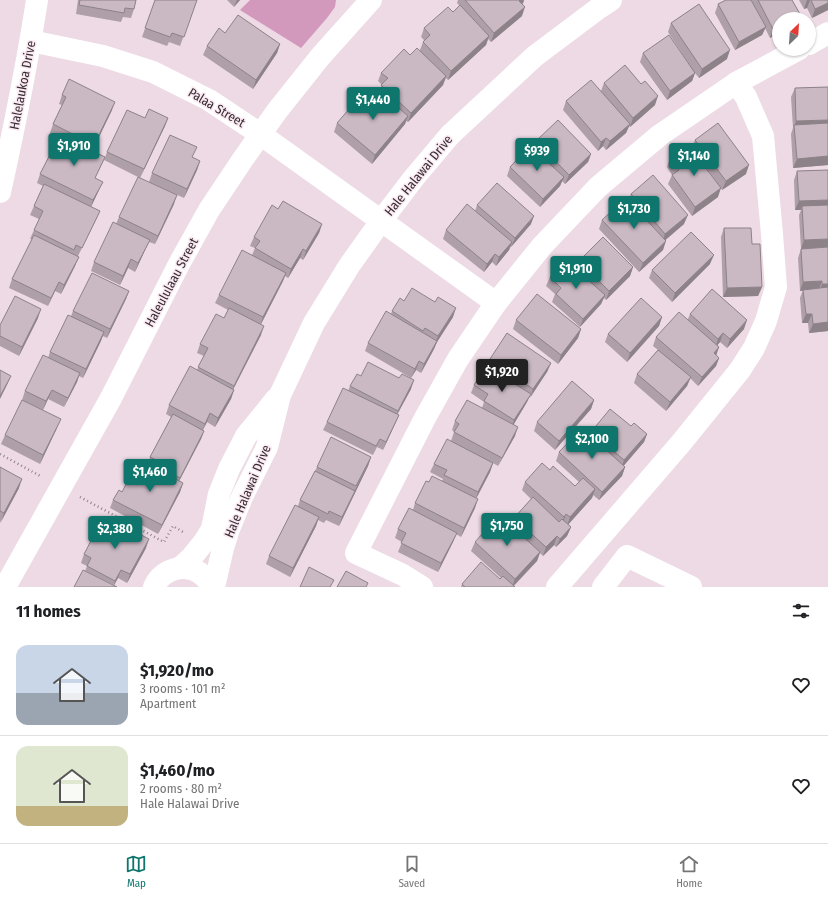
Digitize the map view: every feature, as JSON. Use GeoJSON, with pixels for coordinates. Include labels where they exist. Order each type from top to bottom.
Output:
{"type":"FeatureCollection","features":[{"type":"Feature","properties":{"kind":"street","name":"Halelaukoa Drive"},"geometry":{"type":"LineString","coordinates":[[0,192],[11,143],[37,0]]}},
{"type":"Feature","properties":{"kind":"street","name":"Haleululaau Street"},"geometry":{"type":"LineString","coordinates":[[5,587],[111,398],[179,264],[209,210],[277,110],[320,57],[371,0]]}},
{"type":"Feature","properties":{"kind":"street","name":"Hale Halawai Drive"},"geometry":{"type":"LineString","coordinates":[[213,587],[229,529],[242,496],[267,447],[280,396],[314,323],[349,266],[413,179],[450,135],[535,56],[611,0]]}},
{"type":"Feature","properties":{"kind":"street"},"geometry":{"type":"LineString","coordinates":[[816,40],[828,34]]}},
{"type":"Feature","properties":{"kind":"street","name":"Palaa Street"},"geometry":{"type":"LineString","coordinates":[[30,41],[103,56],[153,72],[209,100],[260,134],[496,303]]}},
{"type":"Feature","properties":{"kind":"street"},"geometry":{"type":"LineString","coordinates":[[422,587],[403,575],[356,553],[425,418],[458,359],[496,303],[542,246],[598,187],[660,135],[736,83],[786,56]]}},
{"type":"Feature","properties":{"kind":"street"},"geometry":{"type":"LineString","coordinates":[[557,587],[681,443],[740,370],[754,348],[766,321],[776,287],[763,136],[746,97],[736,83]]}},
{"type":"Feature","properties":{"kind":"street","name":"Hale Halawai Drive"},"geometry":{"type":"LineString","coordinates":[[180,568],[191,558],[204,542],[212,528],[220,494],[229,469],[246,436],[280,396]]}},
{"type":"Feature","properties":{"kind":"street"},"geometry":{"type":"LineString","coordinates":[[603,587],[627,556],[691,587]]}},
{"type":"Feature","properties":{"kind":"street"},"geometry":{"type":"LineString","coordinates":[[154,587],[161,576],[170,570],[180,568],[191,569],[200,573],[213,587]]}},
{"type":"Feature","properties":{"kind":"path"},"geometry":{"type":"LineString","coordinates":[[0,454],[164,542],[173,526],[204,542]]}},
{"type":"Feature","properties":{"kind":"shaded area"},"geometry":{"type":"Polygon","coordinates":[[[250,0],[336,0],[335,7],[327,18],[301,48],[240,10],[250,0]]]}},
{"type":"Feature","properties":{"kind":"building"},"geometry":{"type":"Polygon","coordinates":[[[80,0],[136,0],[134,9],[125,8],[124,13],[79,5],[80,0]]]}},
{"type":"Feature","properties":{"kind":"building"},"geometry":{"type":"Polygon","coordinates":[[[155,0],[197,0],[184,37],[172,33],[170,37],[145,28],[155,0]]]}},
{"type":"Feature","properties":{"kind":"building"},"geometry":{"type":"Polygon","coordinates":[[[465,0],[520,0],[519,1],[525,7],[494,33],[465,0]]]}},
{"type":"Feature","properties":{"kind":"building"},"geometry":{"type":"Polygon","coordinates":[[[726,0],[751,0],[766,27],[739,42],[718,4],[726,0]]]}},
{"type":"Feature","properties":{"kind":"building"},"geometry":{"type":"Polygon","coordinates":[[[758,0],[792,0],[799,12],[772,12],[772,27],[758,0]]]}},
{"type":"Feature","properties":{"kind":"building"},"geometry":{"type":"Polygon","coordinates":[[[811,0],[828,0],[828,3],[815,9],[811,0]]]}},
{"type":"Feature","properties":{"kind":"building"},"geometry":{"type":"Polygon","coordinates":[[[699,4],[730,50],[702,69],[671,23],[699,4]]]}},
{"type":"Feature","properties":{"kind":"building"},"geometry":{"type":"Polygon","coordinates":[[[460,5],[489,36],[451,71],[423,42],[430,35],[424,28],[448,7],[453,12],[460,5]]]}},
{"type":"Feature","properties":{"kind":"building"},"geometry":{"type":"Polygon","coordinates":[[[238,15],[280,44],[256,80],[207,46],[219,28],[225,33],[238,15]]]}},
{"type":"Feature","properties":{"kind":"building"},"geometry":{"type":"Polygon","coordinates":[[[669,35],[695,73],[670,91],[643,53],[669,35]]]}},
{"type":"Feature","properties":{"kind":"building"},"geometry":{"type":"Polygon","coordinates":[[[417,48],[446,76],[411,113],[381,85],[388,78],[381,73],[404,49],[410,55],[417,48]]]}},
{"type":"Feature","properties":{"kind":"building"},"geometry":{"type":"Polygon","coordinates":[[[625,65],[641,84],[645,81],[658,96],[633,118],[604,83],[625,65]]]}},
{"type":"Feature","properties":{"kind":"building"},"geometry":{"type":"Polygon","coordinates":[[[69,79],[115,102],[94,145],[53,124],[66,97],[62,95],[69,79]]]}},
{"type":"Feature","properties":{"kind":"building"},"geometry":{"type":"Polygon","coordinates":[[[591,80],[630,124],[610,141],[606,138],[601,142],[566,101],[591,80]]]}},
{"type":"Feature","properties":{"kind":"building"},"geometry":{"type":"Polygon","coordinates":[[[828,87],[828,120],[796,121],[795,88],[828,87]]]}},
{"type":"Feature","properties":{"kind":"building"},"geometry":{"type":"Polygon","coordinates":[[[378,90],[408,116],[375,155],[337,123],[363,93],[371,99],[378,90]]]}},
{"type":"Feature","properties":{"kind":"building"},"geometry":{"type":"Polygon","coordinates":[[[149,109],[168,118],[144,169],[107,152],[127,110],[145,118],[149,109]]]}},
{"type":"Feature","properties":{"kind":"building"},"geometry":{"type":"Polygon","coordinates":[[[558,120],[591,154],[569,175],[536,141],[558,120]]]}},
{"type":"Feature","properties":{"kind":"building"},"geometry":{"type":"Polygon","coordinates":[[[718,123],[749,165],[726,181],[695,140],[718,123]]]}},
{"type":"Feature","properties":{"kind":"building"},"geometry":{"type":"Polygon","coordinates":[[[828,123],[828,156],[797,159],[794,125],[828,123]]]}},
{"type":"Feature","properties":{"kind":"building"},"geometry":{"type":"Polygon","coordinates":[[[60,135],[105,157],[95,178],[103,182],[93,200],[40,174],[60,135]]]}},
{"type":"Feature","properties":{"kind":"building"},"geometry":{"type":"Polygon","coordinates":[[[170,135],[197,147],[192,157],[200,161],[187,189],[152,173],[170,135]]]}},
{"type":"Feature","properties":{"kind":"building"},"geometry":{"type":"Polygon","coordinates":[[[688,145],[721,188],[695,207],[672,175],[679,170],[670,158],[688,145]]]}},
{"type":"Feature","properties":{"kind":"building"},"geometry":{"type":"Polygon","coordinates":[[[530,146],[564,177],[543,199],[510,167],[530,146]]]}},
{"type":"Feature","properties":{"kind":"building"},"geometry":{"type":"Polygon","coordinates":[[[828,170],[828,200],[799,201],[797,171],[828,170]]]}},
{"type":"Feature","properties":{"kind":"building"},"geometry":{"type":"Polygon","coordinates":[[[653,175],[688,215],[665,234],[631,194],[653,175]]]}},
{"type":"Feature","properties":{"kind":"building"},"geometry":{"type":"Polygon","coordinates":[[[138,177],[177,195],[158,236],[119,217],[138,177]]]}},
{"type":"Feature","properties":{"kind":"building"},"geometry":{"type":"Polygon","coordinates":[[[497,183],[534,216],[515,238],[477,205],[497,183]]]}},
{"type":"Feature","properties":{"kind":"building"},"geometry":{"type":"Polygon","coordinates":[[[44,184],[100,211],[82,248],[76,245],[74,250],[34,230],[43,211],[34,206],[44,184]]]}},
{"type":"Feature","properties":{"kind":"building"},"geometry":{"type":"Polygon","coordinates":[[[626,198],[666,241],[643,263],[602,220],[626,198]]]}},
{"type":"Feature","properties":{"kind":"building"},"geometry":{"type":"Polygon","coordinates":[[[283,201],[322,224],[306,251],[303,249],[291,269],[255,248],[260,241],[254,237],[272,205],[278,209],[283,201]]]}},
{"type":"Feature","properties":{"kind":"building"},"geometry":{"type":"Polygon","coordinates":[[[467,204],[512,242],[499,257],[495,254],[487,264],[446,230],[467,204]]]}},
{"type":"Feature","properties":{"kind":"building"},"geometry":{"type":"Polygon","coordinates":[[[828,205],[828,239],[804,240],[802,206],[828,205]]]}},
{"type":"Feature","properties":{"kind":"building"},"geometry":{"type":"Polygon","coordinates":[[[113,222],[150,240],[138,263],[131,259],[123,276],[94,262],[113,222]]]}},
{"type":"Feature","properties":{"kind":"building"},"geometry":{"type":"Polygon","coordinates":[[[724,228],[751,228],[752,244],[760,244],[762,287],[727,288],[724,228]]]}},
{"type":"Feature","properties":{"kind":"building"},"geometry":{"type":"Polygon","coordinates":[[[691,232],[714,255],[675,293],[652,270],[691,232]]]}},
{"type":"Feature","properties":{"kind":"building"},"geometry":{"type":"Polygon","coordinates":[[[34,235],[79,257],[64,285],[59,282],[51,298],[12,279],[34,235]]]}},
{"type":"Feature","properties":{"kind":"building"},"geometry":{"type":"Polygon","coordinates":[[[603,237],[633,267],[609,291],[579,261],[603,237]]]}},
{"type":"Feature","properties":{"kind":"building"},"geometry":{"type":"Polygon","coordinates":[[[828,247],[828,284],[822,284],[822,281],[803,282],[801,249],[828,247]]]}},
{"type":"Feature","properties":{"kind":"building"},"geometry":{"type":"Polygon","coordinates":[[[242,250],[286,273],[263,317],[219,295],[242,250]]]}},
{"type":"Feature","properties":{"kind":"building"},"geometry":{"type":"Polygon","coordinates":[[[566,260],[605,295],[583,319],[556,294],[561,288],[550,277],[566,260]]]}},
{"type":"Feature","properties":{"kind":"building"},"geometry":{"type":"Polygon","coordinates":[[[92,273],[129,291],[110,329],[73,311],[92,273]]]}},
{"type":"Feature","properties":{"kind":"building"},"geometry":{"type":"Polygon","coordinates":[[[828,287],[828,322],[813,324],[812,314],[806,314],[803,290],[828,287]]]}},
{"type":"Feature","properties":{"kind":"building"},"geometry":{"type":"Polygon","coordinates":[[[412,288],[435,302],[438,297],[456,308],[438,336],[425,328],[423,331],[392,311],[400,298],[404,301],[412,288]]]}},
{"type":"Feature","properties":{"kind":"building"},"geometry":{"type":"Polygon","coordinates":[[[712,289],[747,320],[730,339],[723,333],[718,339],[690,314],[712,289]]]}},
{"type":"Feature","properties":{"kind":"building"},"geometry":{"type":"Polygon","coordinates":[[[537,294],[581,329],[561,355],[516,320],[537,294]]]}},
{"type":"Feature","properties":{"kind":"building"},"geometry":{"type":"Polygon","coordinates":[[[15,296],[41,309],[22,347],[0,336],[0,325],[15,296]]]}},
{"type":"Feature","properties":{"kind":"building"},"geometry":{"type":"Polygon","coordinates":[[[641,298],[662,317],[630,353],[608,334],[641,298]]]}},
{"type":"Feature","properties":{"kind":"building"},"geometry":{"type":"Polygon","coordinates":[[[229,308],[264,326],[234,386],[198,367],[208,348],[200,344],[216,314],[224,318],[229,308]]]}},
{"type":"Feature","properties":{"kind":"building"},"geometry":{"type":"Polygon","coordinates":[[[386,311],[437,341],[424,364],[419,361],[415,369],[368,343],[386,311]]]}},
{"type":"Feature","properties":{"kind":"building"},"geometry":{"type":"Polygon","coordinates":[[[679,312],[719,347],[714,353],[719,358],[702,377],[656,337],[679,312]]]}},
{"type":"Feature","properties":{"kind":"building"},"geometry":{"type":"Polygon","coordinates":[[[68,315],[104,332],[86,369],[50,352],[68,315]]]}},
{"type":"Feature","properties":{"kind":"building"},"geometry":{"type":"Polygon","coordinates":[[[507,333],[551,363],[533,389],[490,359],[507,333]]]}},
{"type":"Feature","properties":{"kind":"building"},"geometry":{"type":"Polygon","coordinates":[[[658,350],[691,377],[670,402],[637,374],[658,350]]]}},
{"type":"Feature","properties":{"kind":"building"},"geometry":{"type":"Polygon","coordinates":[[[43,355],[80,373],[68,398],[52,390],[46,401],[25,391],[43,355]]]}},
{"type":"Feature","properties":{"kind":"building"},"geometry":{"type":"Polygon","coordinates":[[[368,362],[399,378],[402,374],[414,380],[398,411],[350,386],[357,374],[361,376],[368,362]]]}},
{"type":"Feature","properties":{"kind":"building"},"geometry":{"type":"Polygon","coordinates":[[[190,366],[234,390],[218,418],[210,413],[205,424],[169,405],[190,366]]]}},
{"type":"Feature","properties":{"kind":"building"},"geometry":{"type":"Polygon","coordinates":[[[486,366],[531,394],[514,420],[484,401],[488,394],[474,385],[486,366]]]}},
{"type":"Feature","properties":{"kind":"building"},"geometry":{"type":"Polygon","coordinates":[[[0,370],[11,376],[0,396],[0,370]]]}},
{"type":"Feature","properties":{"kind":"building"},"geometry":{"type":"Polygon","coordinates":[[[572,381],[594,400],[559,441],[537,422],[572,381]]]}},
{"type":"Feature","properties":{"kind":"building"},"geometry":{"type":"Polygon","coordinates":[[[343,388],[399,415],[386,442],[380,439],[376,446],[327,422],[343,388]]]}},
{"type":"Feature","properties":{"kind":"building"},"geometry":{"type":"Polygon","coordinates":[[[22,400],[61,419],[43,455],[5,435],[22,400]]]}},
{"type":"Feature","properties":{"kind":"building"},"geometry":{"type":"Polygon","coordinates":[[[467,400],[518,427],[502,458],[454,432],[459,424],[455,421],[467,400]]]}},
{"type":"Feature","properties":{"kind":"building"},"geometry":{"type":"Polygon","coordinates":[[[610,409],[631,426],[634,423],[647,434],[624,460],[591,432],[610,409]]]}},
{"type":"Feature","properties":{"kind":"building"},"geometry":{"type":"Polygon","coordinates":[[[173,414],[204,431],[180,478],[161,468],[164,464],[150,457],[173,414]]]}},
{"type":"Feature","properties":{"kind":"building"},"geometry":{"type":"Polygon","coordinates":[[[582,428],[625,467],[602,492],[559,452],[582,428]]]}},
{"type":"Feature","properties":{"kind":"building"},"geometry":{"type":"Polygon","coordinates":[[[331,437],[371,457],[356,486],[317,467],[331,437]]]}},
{"type":"Feature","properties":{"kind":"building"},"geometry":{"type":"Polygon","coordinates":[[[447,439],[493,463],[478,492],[444,475],[447,470],[434,464],[447,439]]]}},
{"type":"Feature","properties":{"kind":"building"},"geometry":{"type":"Polygon","coordinates":[[[542,463],[550,470],[553,466],[575,486],[583,478],[595,489],[570,517],[566,514],[564,517],[525,482],[542,463]]]}},
{"type":"Feature","properties":{"kind":"building"},"geometry":{"type":"Polygon","coordinates":[[[147,464],[183,483],[162,525],[113,500],[119,490],[122,492],[135,467],[143,472],[147,464]]]}},
{"type":"Feature","properties":{"kind":"building"},"geometry":{"type":"Polygon","coordinates":[[[0,467],[22,479],[4,513],[0,511],[0,467]]]}},
{"type":"Feature","properties":{"kind":"building"},"geometry":{"type":"Polygon","coordinates":[[[315,471],[355,491],[342,517],[329,511],[328,514],[300,500],[315,471]]]}},
{"type":"Feature","properties":{"kind":"building"},"geometry":{"type":"Polygon","coordinates":[[[432,476],[478,499],[464,528],[415,503],[426,481],[429,482],[432,476]]]}},
{"type":"Feature","properties":{"kind":"building"},"geometry":{"type":"Polygon","coordinates":[[[533,497],[559,522],[562,519],[571,527],[560,539],[557,536],[546,547],[514,518],[533,497]]]}},
{"type":"Feature","properties":{"kind":"building"},"geometry":{"type":"Polygon","coordinates":[[[295,505],[319,517],[293,568],[269,556],[295,505]]]}},
{"type":"Feature","properties":{"kind":"building"},"geometry":{"type":"Polygon","coordinates":[[[409,508],[457,533],[441,563],[401,543],[406,533],[398,529],[409,508]]]}},
{"type":"Feature","properties":{"kind":"building"},"geometry":{"type":"Polygon","coordinates":[[[499,515],[540,552],[515,579],[475,542],[499,515]]]}},
{"type":"Feature","properties":{"kind":"building"},"geometry":{"type":"Polygon","coordinates":[[[112,520],[149,539],[130,574],[121,570],[115,581],[87,566],[91,558],[84,554],[99,526],[106,530],[112,520]]]}},
{"type":"Feature","properties":{"kind":"building"},"geometry":{"type":"Polygon","coordinates":[[[481,562],[500,579],[503,576],[515,587],[465,587],[462,584],[481,562]]]}},
{"type":"Feature","properties":{"kind":"building"},"geometry":{"type":"Polygon","coordinates":[[[309,567],[334,580],[330,587],[300,587],[309,567]]]}},
{"type":"Feature","properties":{"kind":"building"},"geometry":{"type":"Polygon","coordinates":[[[83,570],[117,587],[74,587],[83,570]]]}},
{"type":"Feature","properties":{"kind":"building"},"geometry":{"type":"Polygon","coordinates":[[[346,571],[368,583],[366,587],[337,587],[346,571]]]}}]}
